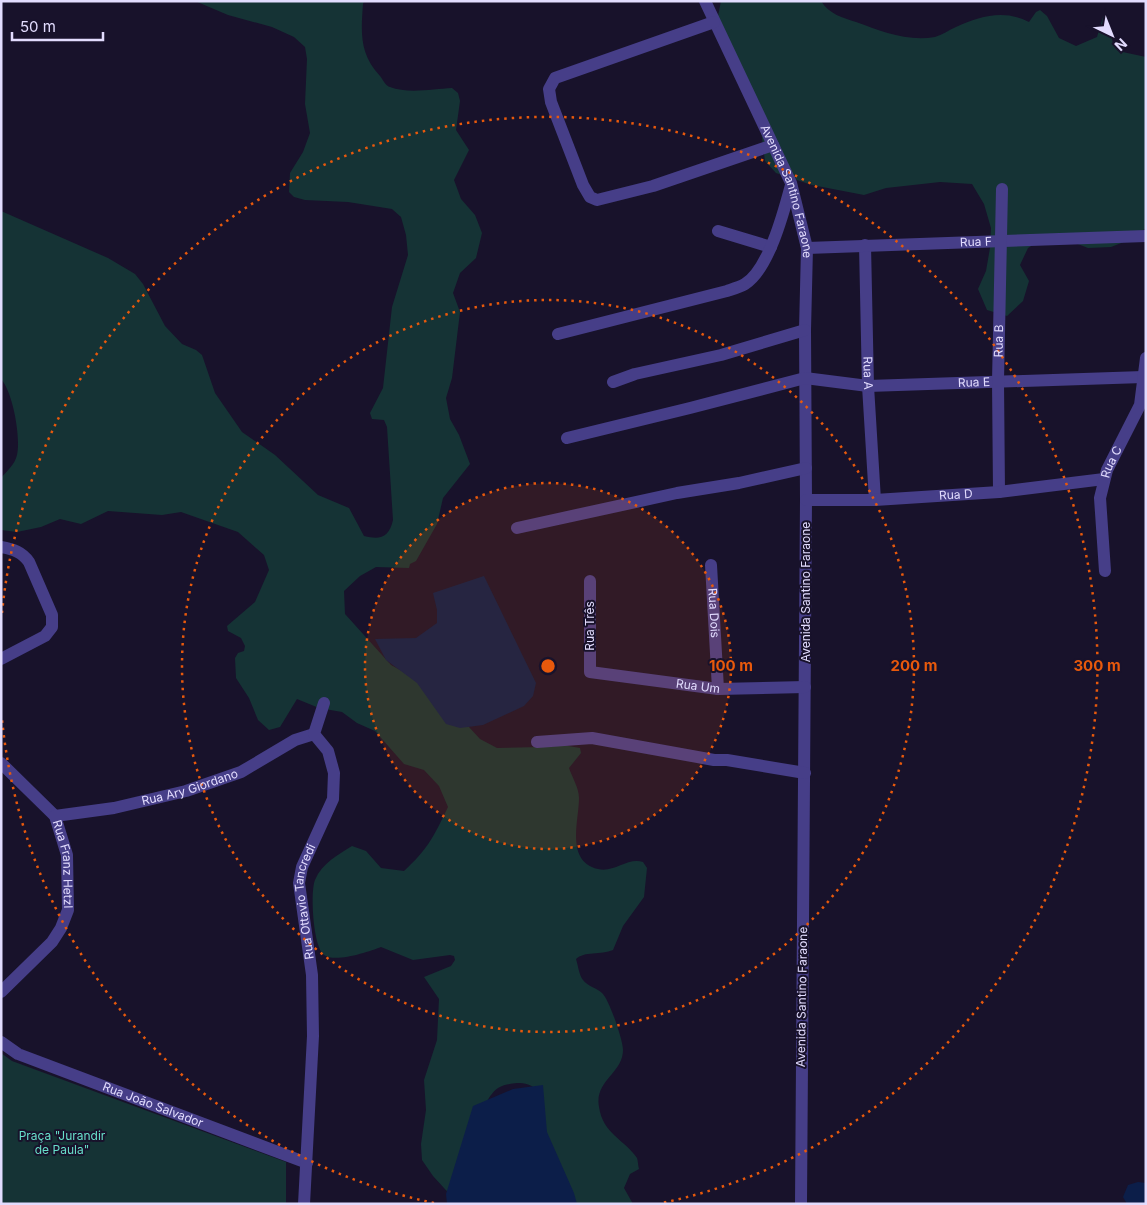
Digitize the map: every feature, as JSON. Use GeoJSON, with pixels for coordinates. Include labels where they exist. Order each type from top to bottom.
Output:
{"type":"FeatureCollection","features":[{"type":"Feature","properties":{"kind":"street","name":"Avenida Santino Faraone"},"geometry":{"type":"LineString","coordinates":[[704,1],[791,182],[807,248],[804,330],[806,688],[801,1204]]}},
{"type":"Feature","properties":{"kind":"street"},"geometry":{"type":"LineString","coordinates":[[714,22],[555,78],[549,89],[550,102],[583,185],[590,197],[597,200],[653,186],[773,145]]}},
{"type":"Feature","properties":{"kind":"street"},"geometry":{"type":"LineString","coordinates":[[558,334],[727,291],[746,284],[760,269],[771,247],[783,216],[791,182]]}},
{"type":"Feature","properties":{"kind":"street","name":"Rua B"},"geometry":{"type":"LineString","coordinates":[[999,492],[998,381],[1002,189]]}},
{"type":"Feature","properties":{"kind":"street"},"geometry":{"type":"LineString","coordinates":[[718,230],[771,247]]}},
{"type":"Feature","properties":{"kind":"street","name":"Rua F"},"geometry":{"type":"LineString","coordinates":[[807,248],[1146,236]]}},
{"type":"Feature","properties":{"kind":"street","name":"Rua A"},"geometry":{"type":"LineString","coordinates":[[865,245],[868,386],[875,500]]}},
{"type":"Feature","properties":{"kind":"street"},"geometry":{"type":"LineString","coordinates":[[614,382],[635,374],[721,355],[804,330]]}},
{"type":"Feature","properties":{"kind":"street","name":"Rua C"},"geometry":{"type":"LineString","coordinates":[[1105,571],[1100,498],[1107,470],[1140,405],[1146,358]]}},
{"type":"Feature","properties":{"kind":"street","name":"Rua E"},"geometry":{"type":"LineString","coordinates":[[805,378],[868,386],[1143,377]]}},
{"type":"Feature","properties":{"kind":"street"},"geometry":{"type":"LineString","coordinates":[[567,438],[805,378]]}},
{"type":"Feature","properties":{"kind":"street"},"geometry":{"type":"LineString","coordinates":[[517,528],[669,494],[739,483],[806,468]]}},
{"type":"Feature","properties":{"kind":"street","name":"Rua D"},"geometry":{"type":"LineString","coordinates":[[806,500],[875,500],[999,492],[1104,479]]}},
{"type":"Feature","properties":{"kind":"street"},"geometry":{"type":"LineString","coordinates":[[1,659],[45,636],[52,627],[52,615],[29,562],[24,556],[6,548]]}},
{"type":"Feature","properties":{"kind":"street","name":"Rua Dois"},"geometry":{"type":"LineString","coordinates":[[711,565],[718,689]]}},
{"type":"Feature","properties":{"kind":"street","name":"Rua Três"},"geometry":{"type":"LineString","coordinates":[[590,581],[590,672]]}},
{"type":"Feature","properties":{"kind":"street","name":"Rua Um"},"geometry":{"type":"LineString","coordinates":[[590,672],[718,689],[806,688]]}},
{"type":"Feature","properties":{"kind":"street"},"geometry":{"type":"LineString","coordinates":[[314,734],[324,703]]}},
{"type":"Feature","properties":{"kind":"street","name":"Rua Ary Giordano"},"geometry":{"type":"LineString","coordinates":[[56,816],[114,808],[186,791],[241,772],[295,740],[314,734]]}},
{"type":"Feature","properties":{"kind":"street","name":"Rua Ottavio Tancredi"},"geometry":{"type":"LineString","coordinates":[[304,1204],[313,1036],[312,974],[299,883],[302,867],[333,799],[334,773],[328,751],[314,734]]}},
{"type":"Feature","properties":{"kind":"street"},"geometry":{"type":"LineString","coordinates":[[538,742],[592,738],[714,760],[727,760],[805,773]]}},
{"type":"Feature","properties":{"kind":"street","name":"Rua Franz Hetzl"},"geometry":{"type":"LineString","coordinates":[[1,763],[56,816],[67,855],[68,910],[61,928],[52,942],[1,992]]}},
{"type":"Feature","properties":{"kind":"street","name":"Rua João Salvador"},"geometry":{"type":"LineString","coordinates":[[1,1042],[18,1054],[307,1163]]}},
{"type":"Feature","properties":{"kind":"green space"},"geometry":{"type":"Polygon","coordinates":[[[195,1],[364,1],[362,33],[365,51],[373,68],[387,85],[397,89],[412,91],[452,88],[458,93],[460,101],[456,130],[469,150],[454,180],[461,199],[475,215],[482,233],[476,258],[460,273],[453,293],[460,312],[452,378],[446,398],[450,419],[459,435],[470,464],[443,498],[437,524],[416,561],[410,564],[409,568],[376,567],[360,576],[344,591],[345,614],[391,665],[411,676],[456,713],[480,739],[497,748],[541,747],[557,744],[580,748],[581,753],[569,768],[579,794],[576,839],[577,849],[581,858],[588,865],[604,870],[637,861],[643,862],[647,868],[644,897],[623,926],[613,950],[583,955],[576,959],[583,980],[600,991],[605,997],[621,1038],[622,1058],[601,1090],[599,1107],[601,1116],[609,1130],[637,1158],[639,1169],[630,1174],[624,1188],[633,1204],[537,1204],[537,1091],[531,1085],[507,1084],[498,1088],[490,1096],[483,1108],[471,1140],[455,1200],[433,1176],[422,1160],[421,1144],[426,1110],[424,1080],[437,1040],[439,999],[424,977],[451,966],[455,960],[454,956],[413,960],[381,947],[360,954],[336,958],[324,955],[317,942],[313,896],[315,880],[318,874],[331,860],[352,846],[366,851],[381,868],[404,871],[430,842],[448,807],[439,786],[424,770],[404,764],[375,731],[357,723],[342,712],[319,708],[297,699],[280,727],[269,730],[258,720],[249,698],[236,678],[235,658],[238,653],[244,651],[245,646],[241,638],[228,631],[227,626],[255,602],[269,570],[264,555],[238,532],[181,512],[162,515],[108,511],[81,524],[60,519],[41,527],[17,532],[1,530],[1,478],[17,455],[18,438],[12,404],[1,379],[1,211],[108,258],[135,274],[143,284],[165,326],[182,344],[202,355],[215,393],[242,432],[275,455],[318,495],[349,508],[364,536],[375,538],[383,536],[389,531],[391,526],[393,520],[387,427],[384,420],[372,419],[370,413],[383,388],[392,307],[408,255],[406,235],[401,217],[392,209],[348,202],[305,200],[294,197],[289,192],[290,173],[303,152],[310,133],[305,104],[307,59],[305,47],[294,37],[272,27],[228,15],[195,1]]]}},
{"type":"Feature","properties":{"kind":"green space"},"geometry":{"type":"Polygon","coordinates":[[[721,1],[821,1],[828,9],[841,17],[885,32],[914,38],[935,37],[983,17],[1001,15],[1020,18],[1029,22],[1036,12],[1040,10],[1047,16],[1059,38],[1076,46],[1097,37],[1103,17],[1106,15],[1109,18],[1113,45],[1118,51],[1146,57],[1146,228],[1129,240],[1111,247],[1088,248],[1065,239],[1044,238],[1028,248],[1020,265],[1029,281],[1023,301],[1007,316],[987,310],[978,289],[986,271],[991,228],[984,204],[972,184],[940,182],[886,188],[864,195],[812,185],[776,173],[765,161],[761,130],[717,21],[721,1]]]}},
{"type":"Feature","properties":{"kind":"green space","name":"Praça \"Jurandir de Paula\""},"geometry":{"type":"Polygon","coordinates":[[[1,1053],[12,1061],[286,1162],[286,1204],[1,1204],[1,1053]]]}},
{"type":"Feature","properties":{"kind":"water"},"geometry":{"type":"Polygon","coordinates":[[[484,576],[536,683],[533,696],[524,706],[483,725],[460,728],[446,724],[417,683],[386,660],[375,639],[416,638],[437,623],[437,610],[433,593],[484,576]]]}},
{"type":"Feature","properties":{"kind":"water"},"geometry":{"type":"Polygon","coordinates":[[[543,1085],[547,1132],[577,1204],[447,1204],[446,1194],[473,1106],[513,1089],[543,1085]]]}},
{"type":"Feature","properties":{"kind":"water"},"geometry":{"type":"Polygon","coordinates":[[[1138,1182],[1146,1183],[1146,1204],[1127,1204],[1123,1197],[1128,1185],[1138,1182]]]}}]}
